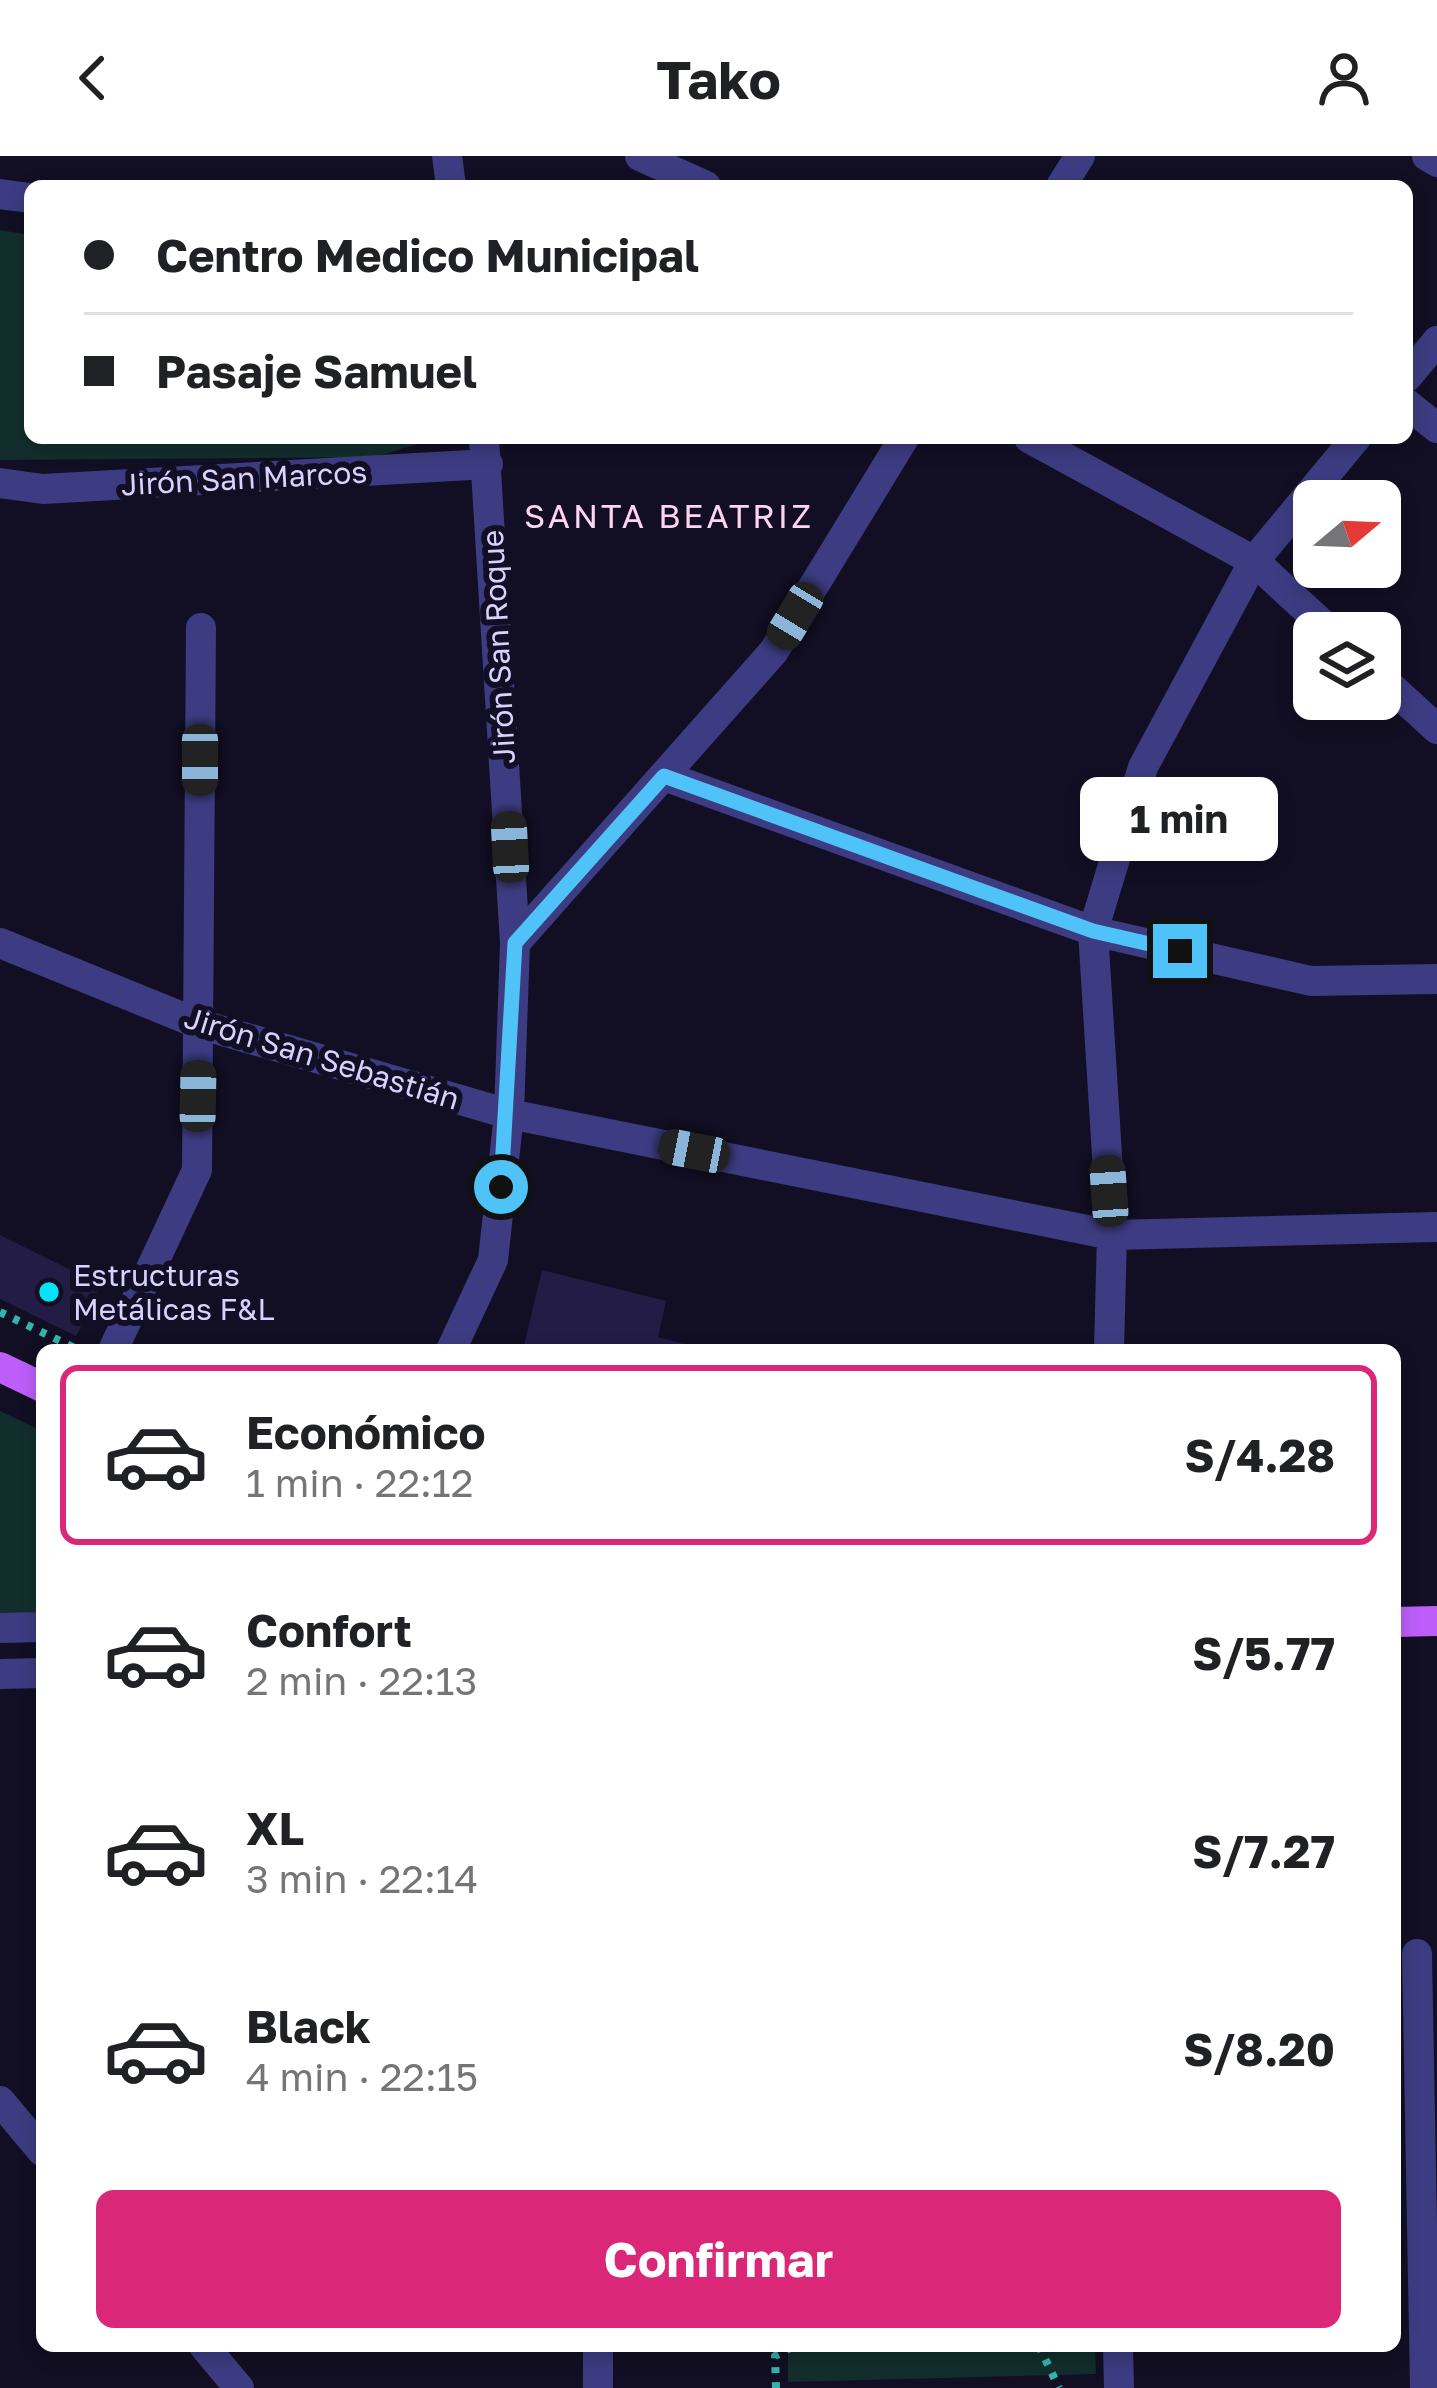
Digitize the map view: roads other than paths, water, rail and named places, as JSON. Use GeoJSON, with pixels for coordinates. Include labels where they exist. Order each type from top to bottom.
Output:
{"type":"FeatureCollection","features":[{"type":"Feature","properties":{"kind":"main road"},"geometry":{"type":"LineString","coordinates":[[0,1367],[36,1384]]}},
{"type":"Feature","properties":{"kind":"main road"},"geometry":{"type":"LineString","coordinates":[[1401,1622],[1437,1621]]}},
{"type":"Feature","properties":{"kind":"street"},"geometry":{"type":"LineString","coordinates":[[640,156],[693,180]]}},
{"type":"Feature","properties":{"kind":"street"},"geometry":{"type":"LineString","coordinates":[[1427,156],[1437,162]]}},
{"type":"Feature","properties":{"kind":"street"},"geometry":{"type":"LineString","coordinates":[[1413,370],[1437,341]]}},
{"type":"Feature","properties":{"kind":"street"},"geometry":{"type":"LineString","coordinates":[[1413,409],[1437,428]]}},
{"type":"Feature","properties":{"kind":"street"},"geometry":{"type":"LineString","coordinates":[[515,943],[774,651],[900,444]]}},
{"type":"Feature","properties":{"kind":"street"},"geometry":{"type":"LineString","coordinates":[[1040,444],[1254,562],[1309,612]]}},
{"type":"Feature","properties":{"kind":"street"},"geometry":{"type":"LineString","coordinates":[[1109,1344],[1112,1235],[1093,931],[1143,766],[1254,562],[1351,444]]}},
{"type":"Feature","properties":{"kind":"street","name":"Jirón San Marcos"},"geometry":{"type":"LineString","coordinates":[[0,483],[43,489],[486,451]]}},
{"type":"Feature","properties":{"kind":"street","name":"Jirón San Roque"},"geometry":{"type":"LineString","coordinates":[[454,1344],[493,1260],[508,1114],[515,943],[486,451]]}},
{"type":"Feature","properties":{"kind":"street"},"geometry":{"type":"LineString","coordinates":[[116,1344],[196,1170],[201,628]]}},
{"type":"Feature","properties":{"kind":"street"},"geometry":{"type":"LineString","coordinates":[[1401,696],[1437,729]]}},
{"type":"Feature","properties":{"kind":"street"},"geometry":{"type":"LineString","coordinates":[[664,776],[1093,931],[1311,981],[1437,980]]}},
{"type":"Feature","properties":{"kind":"street","name":"Jirón San Sebastián"},"geometry":{"type":"LineString","coordinates":[[0,943],[199,1024],[508,1114],[1112,1235],[1437,1227]]}},
{"type":"Feature","properties":{"kind":"street"},"geometry":{"type":"LineString","coordinates":[[0,1628],[36,1627]]}},
{"type":"Feature","properties":{"kind":"street"},"geometry":{"type":"LineString","coordinates":[[0,1674],[36,1673]]}},
{"type":"Feature","properties":{"kind":"street"},"geometry":{"type":"LineString","coordinates":[[1416,1954],[1425,2388]]}},
{"type":"Feature","properties":{"kind":"street"},"geometry":{"type":"LineString","coordinates":[[0,2101],[36,2144]]}},
{"type":"Feature","properties":{"kind":"street"},"geometry":{"type":"LineString","coordinates":[[209,2352],[239,2388]]}},
{"type":"Feature","properties":{"kind":"street"},"geometry":{"type":"LineString","coordinates":[[598,2352],[598,2388]]}},
{"type":"Feature","properties":{"kind":"street"},"geometry":{"type":"LineString","coordinates":[[1118,2352],[1118,2388]]}},
{"type":"Feature","properties":{"kind":"place","name":"Estructuras Metálicas F&L"},"geometry":{"type":"Point","coordinates":[49,1292]}},
{"type":"Feature","properties":{"kind":"district","name":"SANTA BEATRIZ"},"geometry":{"type":"Point","coordinates":[669,515]}}]}
